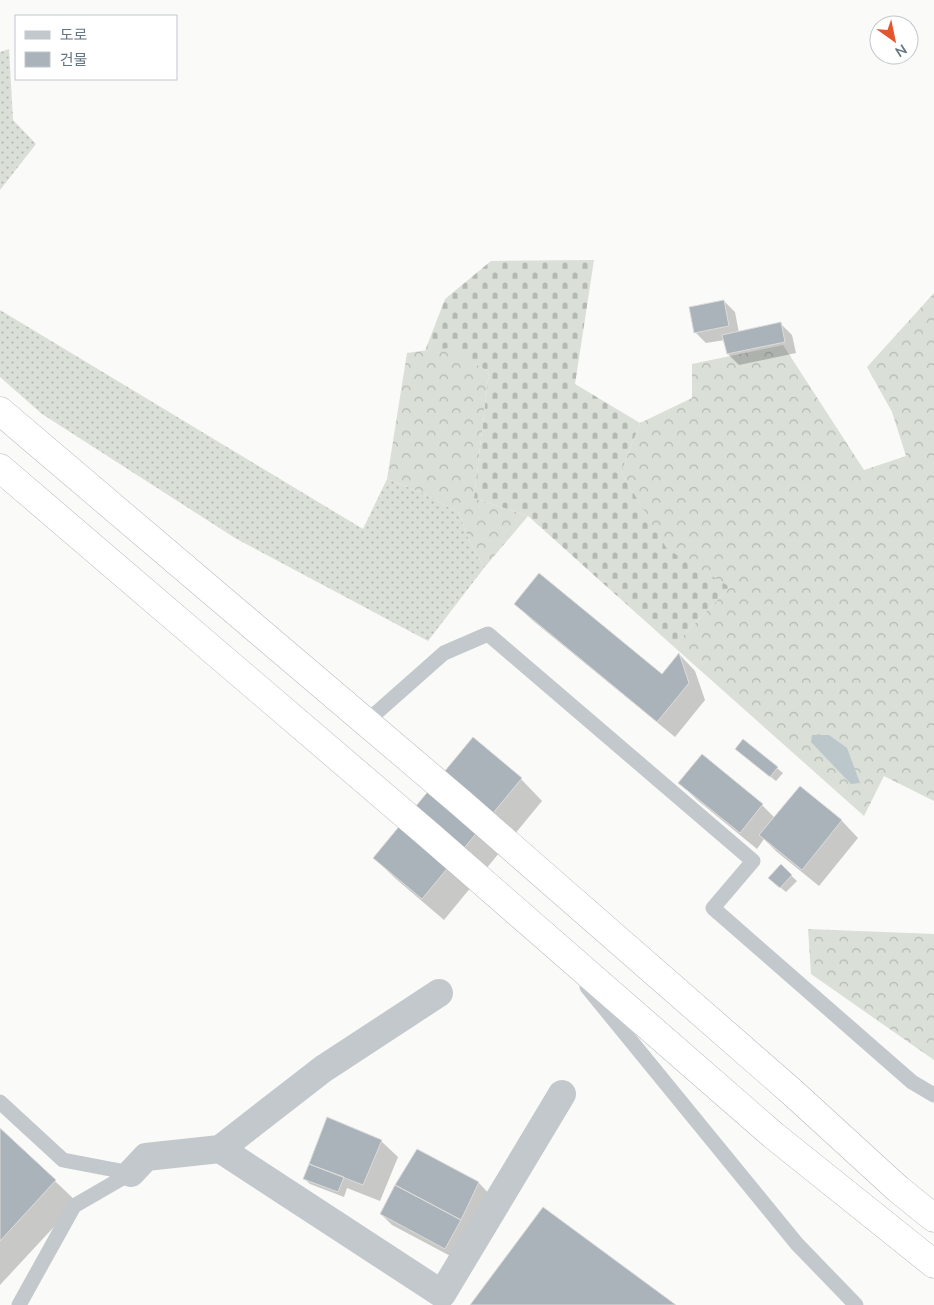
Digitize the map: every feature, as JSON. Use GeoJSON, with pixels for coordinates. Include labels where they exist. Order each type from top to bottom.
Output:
{"type":"FeatureCollection","features":[{"type":"Feature","properties":{"kind":"highway"},"geometry":{"type":"LineString","coordinates":[[0,411],[366,722],[785,1085],[898,1188],[934,1218]]}},
{"type":"Feature","properties":{"kind":"highway"},"geometry":{"type":"LineString","coordinates":[[0,468],[773,1135],[934,1264]]}},
{"type":"Feature","properties":{"kind":"street"},"geometry":{"type":"LineString","coordinates":[[131,1173],[146,1157],[220,1149],[323,1069],[439,993]]}},
{"type":"Feature","properties":{"kind":"street"},"geometry":{"type":"LineString","coordinates":[[220,1149],[442,1294],[562,1094]]}},
{"type":"Feature","properties":{"kind":"lane"},"geometry":{"type":"LineString","coordinates":[[366,722],[444,653],[488,634],[753,861],[713,908],[912,1082],[934,1095]]}},
{"type":"Feature","properties":{"kind":"lane"},"geometry":{"type":"LineString","coordinates":[[548,939],[798,1244],[856,1305]]}},
{"type":"Feature","properties":{"kind":"lane"},"geometry":{"type":"LineString","coordinates":[[0,1102],[63,1160],[131,1173]]}},
{"type":"Feature","properties":{"kind":"lane"},"geometry":{"type":"LineString","coordinates":[[19,1305],[74,1206],[131,1173]]}},
{"type":"Feature","properties":{"kind":"green space"},"geometry":{"type":"Polygon","coordinates":[[[9,49],[13,120],[36,144],[0,190],[0,52],[9,49]]]}},
{"type":"Feature","properties":{"kind":"green space"},"geometry":{"type":"Polygon","coordinates":[[[594,260],[575,384],[640,423],[621,472],[667,549],[730,587],[673,646],[528,516],[474,498],[489,372],[449,348],[425,351],[445,299],[491,261],[594,260]]]}},
{"type":"Feature","properties":{"kind":"green space"},"geometry":{"type":"Polygon","coordinates":[[[934,293],[934,801],[884,776],[864,816],[673,646],[730,587],[667,550],[621,472],[640,423],[692,398],[692,364],[783,345],[864,470],[906,456],[892,412],[867,367],[934,293]]]}},
{"type":"Feature","properties":{"kind":"green space"},"geometry":{"type":"Polygon","coordinates":[[[0,310],[363,529],[387,479],[421,492],[459,513],[469,540],[484,568],[428,641],[235,538],[42,414],[0,377],[0,310]]]}},
{"type":"Feature","properties":{"kind":"green space"},"geometry":{"type":"Polygon","coordinates":[[[449,347],[489,372],[474,498],[528,516],[484,568],[469,540],[459,513],[421,492],[387,479],[407,353],[449,347]]]}},
{"type":"Feature","properties":{"kind":"green space"},"geometry":{"type":"Polygon","coordinates":[[[808,929],[934,934],[934,1060],[811,974],[808,929]]]}},
{"type":"Feature","properties":{"kind":"shaded area"},"geometry":{"type":"Polygon","coordinates":[[[812,735],[829,735],[847,748],[860,783],[851,784],[811,742],[812,735]]]}},
{"type":"Feature","properties":{"kind":"building"},"geometry":{"type":"Polygon","coordinates":[[[724,300],[729,326],[694,333],[689,307],[724,300]]]}},
{"type":"Feature","properties":{"kind":"building"},"geometry":{"type":"Polygon","coordinates":[[[781,322],[785,342],[727,354],[722,335],[781,322]]]}},
{"type":"Feature","properties":{"kind":"building"},"geometry":{"type":"Polygon","coordinates":[[[539,573],[662,674],[679,653],[689,683],[657,722],[514,604],[539,573]]]}},
{"type":"Feature","properties":{"kind":"building"},"geometry":{"type":"Polygon","coordinates":[[[473,737],[522,778],[422,899],[373,858],[473,737]]]}},
{"type":"Feature","properties":{"kind":"building"},"geometry":{"type":"Polygon","coordinates":[[[743,739],[778,767],[770,777],[735,749],[743,739]]]}},
{"type":"Feature","properties":{"kind":"building"},"geometry":{"type":"Polygon","coordinates":[[[702,754],[763,804],[740,833],[678,783],[702,754]]]}},
{"type":"Feature","properties":{"kind":"building"},"geometry":{"type":"Polygon","coordinates":[[[800,786],[842,820],[802,870],[759,835],[800,786]]]}},
{"type":"Feature","properties":{"kind":"building"},"geometry":{"type":"Polygon","coordinates":[[[781,864],[792,875],[780,888],[768,878],[781,864]]]}},
{"type":"Feature","properties":{"kind":"building"},"geometry":{"type":"Polygon","coordinates":[[[327,1117],[382,1140],[363,1185],[309,1164],[327,1117]]]}},
{"type":"Feature","properties":{"kind":"building"},"geometry":{"type":"Polygon","coordinates":[[[0,1128],[56,1180],[0,1241],[0,1128]]]}},
{"type":"Feature","properties":{"kind":"building"},"geometry":{"type":"Polygon","coordinates":[[[417,1149],[479,1182],[461,1220],[395,1185],[417,1149]]]}},
{"type":"Feature","properties":{"kind":"building"},"geometry":{"type":"Polygon","coordinates":[[[309,1164],[344,1177],[338,1192],[303,1179],[309,1164]]]}},
{"type":"Feature","properties":{"kind":"building"},"geometry":{"type":"Polygon","coordinates":[[[395,1185],[461,1220],[445,1249],[380,1214],[395,1185]]]}},
{"type":"Feature","properties":{"kind":"building"},"geometry":{"type":"Polygon","coordinates":[[[543,1207],[676,1305],[470,1305],[543,1207]]]}}]}
